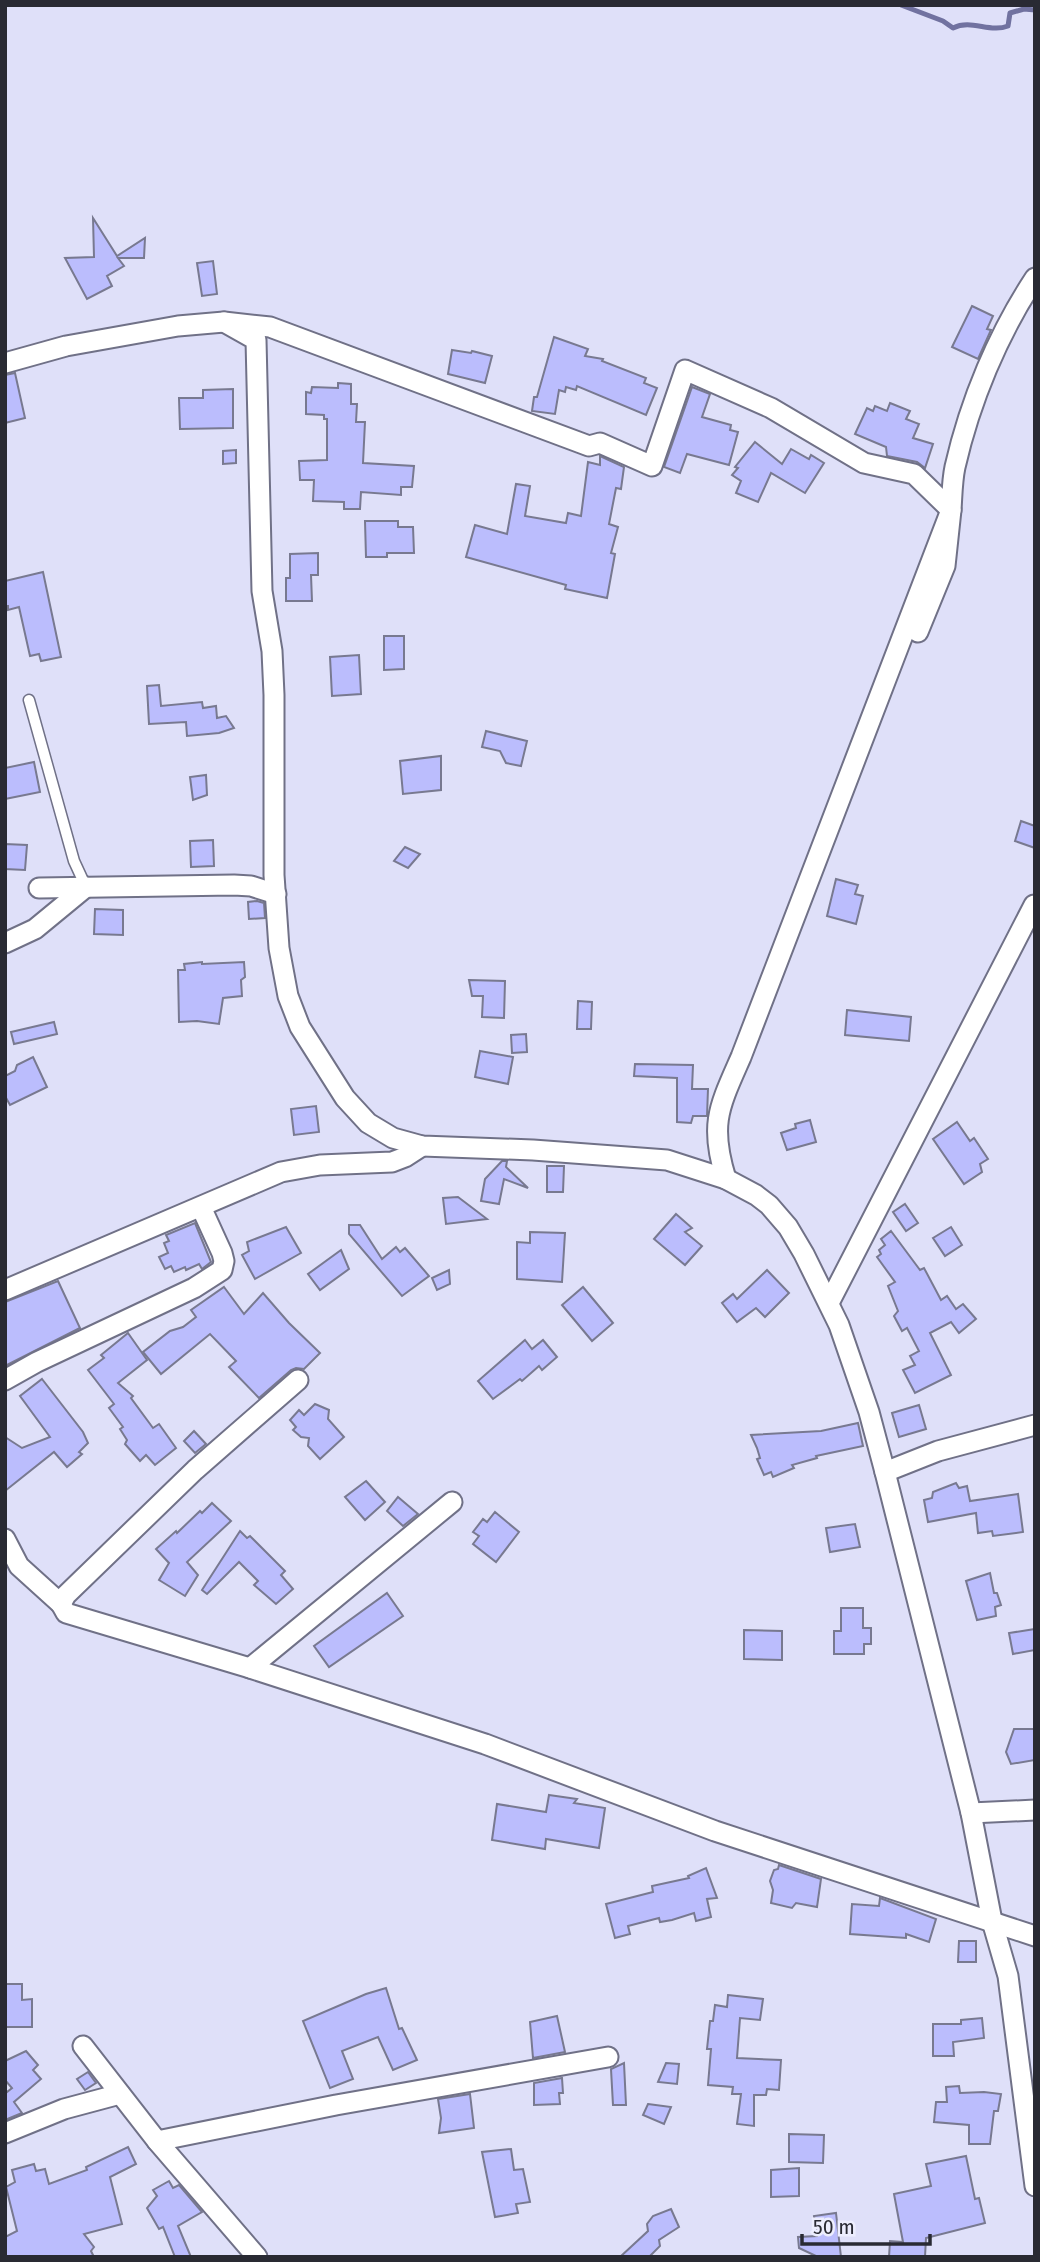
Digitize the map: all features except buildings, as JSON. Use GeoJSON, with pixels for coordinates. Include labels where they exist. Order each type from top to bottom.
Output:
{"type":"FeatureCollection","features":[{"type":"Feature","properties":{"kind":"street"},"geometry":{"type":"LineString","coordinates":[[918,632],[945,566],[954,468],[974,404],[996,349],[1035,278]]}},
{"type":"Feature","properties":{"kind":"street"},"geometry":{"type":"LineString","coordinates":[[5,363],[78,344],[178,326],[224,321],[589,446],[600,443],[652,467],[685,370],[771,408],[864,463],[914,474],[951,510]]}},
{"type":"Feature","properties":{"kind":"street"},"geometry":{"type":"LineString","coordinates":[[263,333],[262,592],[272,651],[276,894],[279,948],[288,996],[300,1027],[345,1098],[368,1123],[393,1138],[422,1146],[533,1150],[667,1160],[726,1179],[756,1195],[769,1205],[788,1227],[828,1303],[869,1412],[885,1472],[971,1814],[992,1921],[1008,1976],[1035,2186]]}},
{"type":"Feature","properties":{"kind":"street"},"geometry":{"type":"LineString","coordinates":[[726,1179],[718,1152],[716,1131],[723,1098],[951,510]]}},
{"type":"Feature","properties":{"kind":"street"},"geometry":{"type":"LineString","coordinates":[[39,888],[234,885],[251,886],[276,894]]}},
{"type":"Feature","properties":{"kind":"street"},"geometry":{"type":"LineString","coordinates":[[5,943],[35,929],[86,887]]}},
{"type":"Feature","properties":{"kind":"street"},"geometry":{"type":"LineString","coordinates":[[828,1303],[1034,905]]}},
{"type":"Feature","properties":{"kind":"street"},"geometry":{"type":"LineString","coordinates":[[5,1290],[281,1172],[320,1165],[393,1162],[422,1146]]}},
{"type":"Feature","properties":{"kind":"street"},"geometry":{"type":"LineString","coordinates":[[5,1380],[37,1362],[194,1288],[222,1270],[222,1253],[201,1207]]}},
{"type":"Feature","properties":{"kind":"street"},"geometry":{"type":"LineString","coordinates":[[61,1604],[65,1595],[195,1470],[298,1380]]}},
{"type":"Feature","properties":{"kind":"street"},"geometry":{"type":"LineString","coordinates":[[885,1472],[938,1451],[1035,1425]]}},
{"type":"Feature","properties":{"kind":"street"},"geometry":{"type":"LineString","coordinates":[[250,1668],[452,1502]]}},
{"type":"Feature","properties":{"kind":"street"},"geometry":{"type":"LineString","coordinates":[[5,1539],[19,1566],[61,1604],[66,1613],[250,1668],[485,1744],[715,1830],[1035,1936]]}},
{"type":"Feature","properties":{"kind":"street"},"geometry":{"type":"LineString","coordinates":[[971,1814],[1035,1810]]}},
{"type":"Feature","properties":{"kind":"street"},"geometry":{"type":"LineString","coordinates":[[83,2046],[157,2141],[257,2257]]}},
{"type":"Feature","properties":{"kind":"street"},"geometry":{"type":"LineString","coordinates":[[157,2141],[336,2105],[608,2057]]}},
{"type":"Feature","properties":{"kind":"street"},"geometry":{"type":"LineString","coordinates":[[5,2133],[64,2109],[120,2094]]}},
{"type":"Feature","properties":{"kind":"lane"},"geometry":{"type":"LineString","coordinates":[[29,701],[74,861],[86,887]]}},
{"type":"Feature","properties":{"kind":"waterway"},"geometry":{"type":"LineString","coordinates":[[901,5],[943,21],[953,28],[967,25],[1001,28],[1008,26],[1010,13],[1024,9],[1035,10]]}}]}
